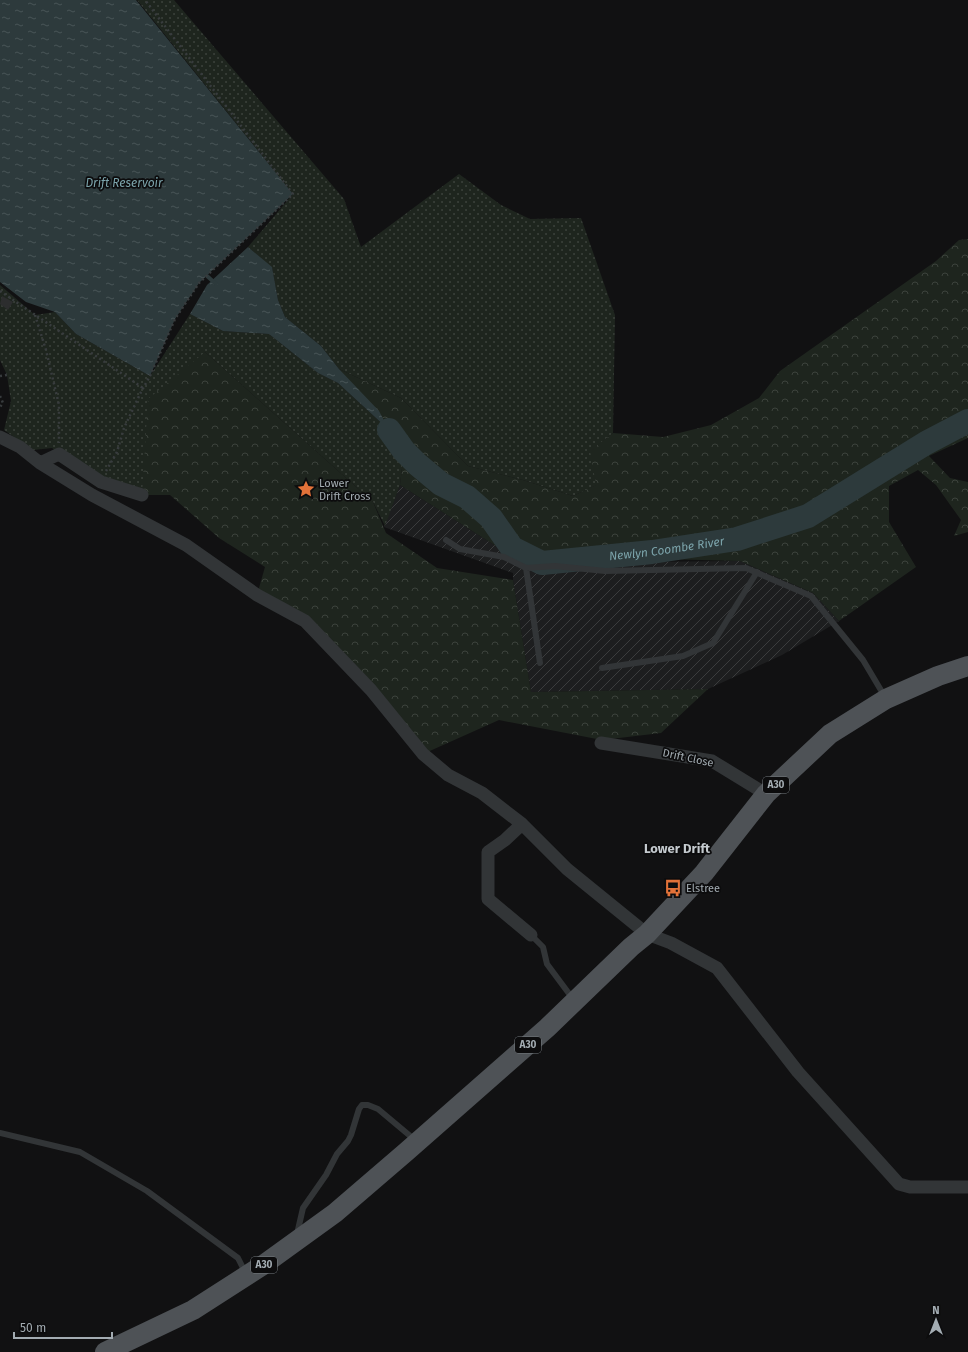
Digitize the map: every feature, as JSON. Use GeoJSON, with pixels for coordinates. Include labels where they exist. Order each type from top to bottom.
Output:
{"type":"FeatureCollection","features":[{"type":"Feature","properties":{"kind":"main road","name":"A30"},"geometry":{"type":"LineString","coordinates":[[105,1352],[193,1310],[247,1275],[335,1213],[547,1028],[631,947],[647,934],[704,873],[766,794],[830,734],[886,699],[938,676],[968,666]]}},
{"type":"Feature","properties":{"kind":"street"},"geometry":{"type":"LineString","coordinates":[[0,438],[20,447],[40,463],[92,495],[186,545],[257,595],[305,621],[371,690],[423,754],[448,774],[482,793],[522,824],[567,869],[647,934],[671,943],[717,968],[798,1072],[899,1184],[910,1187],[968,1188]]}},
{"type":"Feature","properties":{"kind":"street"},"geometry":{"type":"LineString","coordinates":[[40,463],[59,454],[101,482],[142,495]]}},
{"type":"Feature","properties":{"kind":"street","name":"Drift Close"},"geometry":{"type":"LineString","coordinates":[[601,743],[712,761],[766,794]]}},
{"type":"Feature","properties":{"kind":"street"},"geometry":{"type":"LineString","coordinates":[[522,824],[505,840],[488,852],[488,899],[531,935]]}},
{"type":"Feature","properties":{"kind":"lane"},"geometry":{"type":"LineString","coordinates":[[446,540],[460,549],[504,557],[526,568],[554,566],[606,571],[746,568],[811,596],[863,660],[886,699]]}},
{"type":"Feature","properties":{"kind":"lane"},"geometry":{"type":"LineString","coordinates":[[526,568],[540,663]]}},
{"type":"Feature","properties":{"kind":"lane"},"geometry":{"type":"LineString","coordinates":[[602,668],[683,656],[713,643],[757,572]]}},
{"type":"Feature","properties":{"kind":"lane"},"geometry":{"type":"LineString","coordinates":[[531,935],[543,947],[547,964],[575,1002]]}},
{"type":"Feature","properties":{"kind":"lane"},"geometry":{"type":"LineString","coordinates":[[296,1241],[303,1208],[351,1135],[358,1109],[362,1105],[378,1108],[418,1142]]}},
{"type":"Feature","properties":{"kind":"lane"},"geometry":{"type":"LineString","coordinates":[[0,1133],[80,1152],[147,1191],[226,1249],[238,1258],[247,1275]]}},
{"type":"Feature","properties":{"kind":"path"},"geometry":{"type":"LineString","coordinates":[[101,482],[117,452],[124,428],[150,376],[175,319],[199,283],[293,194],[145,0]]}},
{"type":"Feature","properties":{"kind":"path"},"geometry":{"type":"LineString","coordinates":[[0,291],[143,388]]}},
{"type":"Feature","properties":{"kind":"path"},"geometry":{"type":"LineString","coordinates":[[35,315],[46,350],[59,405],[59,454]]}},
{"type":"Feature","properties":{"kind":"path"},"geometry":{"type":"LineString","coordinates":[[0,376],[7,375]]}},
{"type":"Feature","properties":{"kind":"path"},"geometry":{"type":"LineString","coordinates":[[0,396],[3,403],[0,408]]}},
{"type":"Feature","properties":{"kind":"shaded area"},"geometry":{"type":"Polygon","coordinates":[[[400,485],[510,555],[544,563],[740,561],[813,593],[839,621],[782,655],[708,689],[531,692],[513,573],[384,527],[400,485]]]}},
{"type":"Feature","properties":{"kind":"green space"},"geometry":{"type":"Polygon","coordinates":[[[137,0],[174,0],[344,199],[361,247],[459,174],[501,205],[530,219],[581,218],[615,315],[613,433],[591,451],[597,485],[573,496],[523,480],[468,466],[401,398],[339,369],[321,346],[285,317],[278,300],[272,268],[248,247],[293,194],[137,0]]]}},
{"type":"Feature","properties":{"kind":"green space"},"geometry":{"type":"Polygon","coordinates":[[[968,239],[968,438],[929,456],[950,478],[968,482],[968,532],[954,536],[961,520],[936,485],[918,470],[889,486],[889,522],[916,567],[839,621],[813,593],[740,561],[510,555],[400,485],[404,451],[339,369],[401,398],[468,466],[523,480],[573,496],[596,485],[590,451],[613,433],[663,437],[711,425],[759,398],[780,371],[936,261],[959,240],[968,239]]]}},
{"type":"Feature","properties":{"kind":"green space"},"geometry":{"type":"Polygon","coordinates":[[[0,285],[35,315],[55,312],[76,334],[150,376],[190,314],[223,331],[269,334],[318,373],[338,383],[389,430],[404,451],[400,485],[385,526],[373,502],[205,352],[142,495],[101,482],[52,448],[33,450],[4,430],[11,401],[7,375],[0,360],[0,285]]]}},
{"type":"Feature","properties":{"kind":"green space"},"geometry":{"type":"Polygon","coordinates":[[[205,352],[373,502],[386,533],[437,568],[513,580],[531,692],[708,689],[661,733],[602,740],[499,720],[423,754],[305,621],[257,595],[265,567],[219,538],[170,495],[142,495],[148,399],[205,352]]]}},
{"type":"Feature","properties":{"kind":"water","name":"Drift Reservoir"},"geometry":{"type":"Polygon","coordinates":[[[0,0],[136,0],[293,194],[199,283],[175,319],[150,376],[76,334],[55,312],[26,302],[0,282],[0,0]]]}},
{"type":"Feature","properties":{"kind":"water"},"geometry":{"type":"Polygon","coordinates":[[[248,247],[272,267],[278,300],[285,317],[321,346],[339,369],[379,411],[389,430],[338,383],[318,373],[269,334],[223,331],[190,314],[207,285],[248,247]]]}},
{"type":"Feature","properties":{"kind":"building"},"geometry":{"type":"Polygon","coordinates":[[[2,296],[13,302],[8,310],[0,304],[2,296]]]}},
{"type":"Feature","properties":{"kind":"waterway"},"geometry":{"type":"LineString","coordinates":[[207,276],[216,284]]}},
{"type":"Feature","properties":{"kind":"waterway","name":"Newlyn Coombe River"},"geometry":{"type":"LineString","coordinates":[[389,430],[404,451],[417,464],[441,484],[467,497],[491,518],[512,548],[542,563],[652,552],[737,539],[808,516],[926,443],[968,421]]}},
{"type":"Feature","properties":{"kind":"place","name":"Lower Drift Cross"},"geometry":{"type":"Point","coordinates":[306,489]}},
{"type":"Feature","properties":{"kind":"place","name":"Elstree"},"geometry":{"type":"Point","coordinates":[673,888]}},
{"type":"Feature","properties":{"kind":"district","name":"Lower Drift"},"geometry":{"type":"Point","coordinates":[677,848]}}]}
